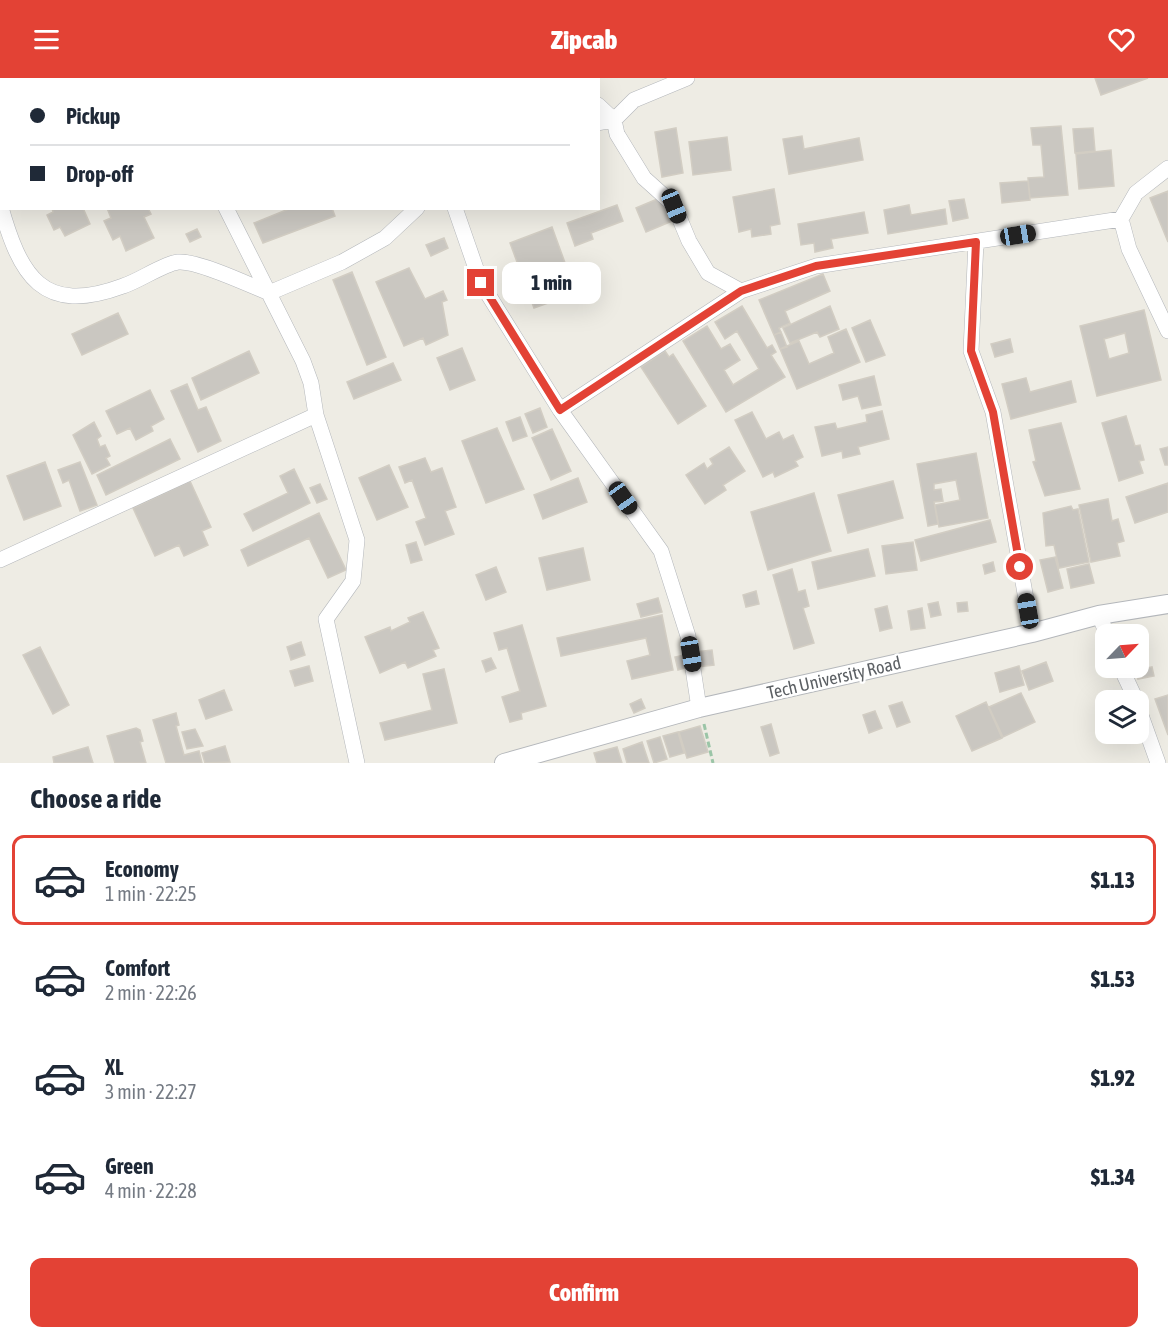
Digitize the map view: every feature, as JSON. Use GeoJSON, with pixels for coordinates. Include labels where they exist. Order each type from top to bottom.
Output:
{"type":"FeatureCollection","features":[{"type":"Feature","properties":{"kind":"street"},"geometry":{"type":"LineString","coordinates":[[600,123],[614,120],[634,100],[687,78]]}},
{"type":"Feature","properties":{"kind":"street"},"geometry":{"type":"LineString","coordinates":[[600,107],[614,120],[617,135],[644,178],[674,206],[689,241],[708,273],[741,291]]}},
{"type":"Feature","properties":{"kind":"street"},"geometry":{"type":"LineString","coordinates":[[1168,168],[1136,193],[1121,219],[1129,249],[1168,331]]}},
{"type":"Feature","properties":{"kind":"street"},"geometry":{"type":"LineString","coordinates":[[2,210],[9,239],[34,280],[52,293],[85,297],[123,286],[178,262],[237,279],[269,293],[342,262],[376,243],[415,210]]}},
{"type":"Feature","properties":{"kind":"street"},"geometry":{"type":"LineString","coordinates":[[227,210],[303,361],[311,383],[316,415],[357,540],[353,580],[326,619],[357,763]]}},
{"type":"Feature","properties":{"kind":"street"},"geometry":{"type":"LineString","coordinates":[[456,210],[481,283],[560,410],[661,552],[688,636],[699,708]]}},
{"type":"Feature","properties":{"kind":"street"},"geometry":{"type":"LineString","coordinates":[[560,410],[741,291],[816,266],[1121,219]]}},
{"type":"Feature","properties":{"kind":"street"},"geometry":{"type":"LineString","coordinates":[[976,242],[971,351],[993,412],[1032,633]]}},
{"type":"Feature","properties":{"kind":"street"},"geometry":{"type":"LineString","coordinates":[[0,560],[316,415]]}},
{"type":"Feature","properties":{"kind":"street","name":"Tech University Road"},"geometry":{"type":"LineString","coordinates":[[504,763],[528,760],[699,708],[1032,633],[1098,615],[1168,604]]}},
{"type":"Feature","properties":{"kind":"street"},"geometry":{"type":"LineString","coordinates":[[1098,615],[1102,624]]}},
{"type":"Feature","properties":{"kind":"street"},"geometry":{"type":"LineString","coordinates":[[1149,738],[1158,763]]}},
{"type":"Feature","properties":{"kind":"path"},"geometry":{"type":"LineString","coordinates":[[699,708],[713,763]]}},
{"type":"Feature","properties":{"kind":"building"},"geometry":{"type":"Polygon","coordinates":[[[1095,78],[1148,78],[1101,95],[1095,78]]]}},
{"type":"Feature","properties":{"kind":"building"},"geometry":{"type":"Polygon","coordinates":[[[1061,126],[1068,195],[1030,198],[1028,178],[1044,177],[1041,145],[1033,145],[1031,128],[1061,126]]]}},
{"type":"Feature","properties":{"kind":"building"},"geometry":{"type":"Polygon","coordinates":[[[676,128],[683,173],[662,177],[655,132],[676,128]]]}},
{"type":"Feature","properties":{"kind":"building"},"geometry":{"type":"Polygon","coordinates":[[[1093,128],[1095,151],[1075,153],[1073,129],[1093,128]]]}},
{"type":"Feature","properties":{"kind":"building"},"geometry":{"type":"Polygon","coordinates":[[[802,136],[804,149],[859,138],[863,160],[789,174],[783,139],[802,136]]]}},
{"type":"Feature","properties":{"kind":"building"},"geometry":{"type":"Polygon","coordinates":[[[727,137],[731,170],[693,175],[689,142],[727,137]]]}},
{"type":"Feature","properties":{"kind":"building"},"geometry":{"type":"Polygon","coordinates":[[[1111,150],[1114,186],[1079,189],[1076,154],[1111,150]]]}},
{"type":"Feature","properties":{"kind":"building"},"geometry":{"type":"Polygon","coordinates":[[[1028,181],[1030,200],[1002,203],[1000,183],[1028,181]]]}},
{"type":"Feature","properties":{"kind":"building"},"geometry":{"type":"Polygon","coordinates":[[[774,189],[780,224],[770,226],[771,234],[752,237],[751,229],[739,232],[733,197],[774,189]]]}},
{"type":"Feature","properties":{"kind":"building"},"geometry":{"type":"Polygon","coordinates":[[[1168,191],[1168,242],[1150,198],[1168,191]]]}},
{"type":"Feature","properties":{"kind":"building"},"geometry":{"type":"Polygon","coordinates":[[[662,197],[672,221],[646,232],[636,208],[662,197]]]}},
{"type":"Feature","properties":{"kind":"building"},"geometry":{"type":"Polygon","coordinates":[[[964,199],[968,218],[953,221],[949,201],[964,199]]]}},
{"type":"Feature","properties":{"kind":"building"},"geometry":{"type":"Polygon","coordinates":[[[617,205],[623,221],[591,233],[593,239],[575,246],[567,223],[617,205]]]}},
{"type":"Feature","properties":{"kind":"building"},"geometry":{"type":"Polygon","coordinates":[[[909,205],[911,215],[945,209],[947,224],[888,234],[884,210],[909,205]]]}},
{"type":"Feature","properties":{"kind":"building"},"geometry":{"type":"Polygon","coordinates":[[[52,210],[84,210],[90,224],[65,236],[60,227],[54,230],[47,215],[53,212],[52,210]]]}},
{"type":"Feature","properties":{"kind":"building"},"geometry":{"type":"Polygon","coordinates":[[[108,210],[149,210],[151,214],[144,217],[154,238],[126,251],[120,236],[113,240],[104,221],[111,218],[108,210]]]}},
{"type":"Feature","properties":{"kind":"building"},"geometry":{"type":"Polygon","coordinates":[[[286,210],[333,210],[335,216],[263,243],[254,223],[286,210]]]}},
{"type":"Feature","properties":{"kind":"building"},"geometry":{"type":"Polygon","coordinates":[[[864,212],[868,233],[831,239],[833,248],[815,252],[814,243],[801,245],[798,224],[864,212]]]}},
{"type":"Feature","properties":{"kind":"building"},"geometry":{"type":"Polygon","coordinates":[[[552,227],[576,293],[534,308],[510,243],[552,227]]]}},
{"type":"Feature","properties":{"kind":"building"},"geometry":{"type":"Polygon","coordinates":[[[197,229],[201,237],[190,242],[186,234],[197,229]]]}},
{"type":"Feature","properties":{"kind":"building"},"geometry":{"type":"Polygon","coordinates":[[[444,238],[448,248],[431,256],[426,245],[444,238]]]}},
{"type":"Feature","properties":{"kind":"building"},"geometry":{"type":"Polygon","coordinates":[[[409,268],[425,299],[443,291],[447,300],[442,302],[448,335],[426,345],[423,338],[404,346],[376,282],[409,268]]]}},
{"type":"Feature","properties":{"kind":"building"},"geometry":{"type":"Polygon","coordinates":[[[352,272],[386,357],[367,365],[333,280],[352,272]]]}},
{"type":"Feature","properties":{"kind":"building"},"geometry":{"type":"Polygon","coordinates":[[[823,274],[830,291],[785,311],[790,323],[779,328],[781,332],[774,335],[759,300],[823,274]]]}},
{"type":"Feature","properties":{"kind":"building"},"geometry":{"type":"Polygon","coordinates":[[[742,306],[767,348],[772,345],[776,352],[771,355],[785,377],[726,412],[683,341],[707,326],[721,349],[730,344],[740,360],[724,370],[733,385],[759,369],[737,331],[725,339],[715,322],[742,306]]]}},
{"type":"Feature","properties":{"kind":"building"},"geometry":{"type":"Polygon","coordinates":[[[830,306],[839,329],[820,337],[817,332],[790,343],[783,328],[830,306]]]}},
{"type":"Feature","properties":{"kind":"building"},"geometry":{"type":"Polygon","coordinates":[[[1144,310],[1161,380],[1097,396],[1080,326],[1144,310]],[[1125,333],[1104,339],[1109,359],[1129,353],[1125,333]]]}},
{"type":"Feature","properties":{"kind":"building"},"geometry":{"type":"Polygon","coordinates":[[[118,313],[128,334],[82,355],[72,334],[118,313]]]}},
{"type":"Feature","properties":{"kind":"building"},"geometry":{"type":"Polygon","coordinates":[[[870,320],[885,355],[866,362],[852,328],[870,320]]]}},
{"type":"Feature","properties":{"kind":"building"},"geometry":{"type":"Polygon","coordinates":[[[846,329],[860,362],[797,389],[780,349],[799,341],[809,364],[834,353],[828,337],[846,329]]]}},
{"type":"Feature","properties":{"kind":"building"},"geometry":{"type":"Polygon","coordinates":[[[781,332],[787,347],[780,349],[774,335],[781,332]]]}},
{"type":"Feature","properties":{"kind":"building"},"geometry":{"type":"Polygon","coordinates":[[[1010,339],[1013,352],[995,357],[991,344],[1010,339]]]}},
{"type":"Feature","properties":{"kind":"building"},"geometry":{"type":"Polygon","coordinates":[[[462,348],[475,380],[450,390],[437,358],[462,348]]]}},
{"type":"Feature","properties":{"kind":"building"},"geometry":{"type":"Polygon","coordinates":[[[249,351],[259,373],[201,400],[192,378],[249,351]]]}},
{"type":"Feature","properties":{"kind":"building"},"geometry":{"type":"Polygon","coordinates":[[[665,351],[669,357],[673,354],[706,406],[678,424],[641,367],[665,351]]]}},
{"type":"Feature","properties":{"kind":"building"},"geometry":{"type":"Polygon","coordinates":[[[393,363],[401,380],[354,399],[347,382],[393,363]]]}},
{"type":"Feature","properties":{"kind":"building"},"geometry":{"type":"Polygon","coordinates":[[[874,376],[881,405],[862,409],[858,396],[843,400],[839,385],[874,376]]]}},
{"type":"Feature","properties":{"kind":"building"},"geometry":{"type":"Polygon","coordinates":[[[1026,378],[1030,392],[1071,381],[1076,402],[1011,419],[1002,384],[1026,378]]]}},
{"type":"Feature","properties":{"kind":"building"},"geometry":{"type":"Polygon","coordinates":[[[187,384],[198,410],[206,407],[221,441],[198,452],[171,391],[187,384]]]}},
{"type":"Feature","properties":{"kind":"building"},"geometry":{"type":"Polygon","coordinates":[[[150,390],[164,419],[151,426],[153,431],[136,440],[130,428],[117,434],[106,411],[150,390]]]}},
{"type":"Feature","properties":{"kind":"building"},"geometry":{"type":"Polygon","coordinates":[[[540,408],[547,427],[533,433],[525,414],[540,408]]]}},
{"type":"Feature","properties":{"kind":"building"},"geometry":{"type":"Polygon","coordinates":[[[882,411],[889,439],[858,447],[860,454],[843,458],[842,451],[822,456],[815,427],[835,423],[837,429],[867,422],[866,415],[882,411]]]}},
{"type":"Feature","properties":{"kind":"building"},"geometry":{"type":"Polygon","coordinates":[[[752,412],[766,439],[779,432],[783,440],[793,435],[803,457],[795,461],[798,466],[775,477],[773,472],[763,477],[735,420],[752,412]]]}},
{"type":"Feature","properties":{"kind":"building"},"geometry":{"type":"Polygon","coordinates":[[[1126,416],[1135,446],[1140,445],[1144,460],[1139,461],[1143,473],[1119,481],[1102,423],[1126,416]]]}},
{"type":"Feature","properties":{"kind":"building"},"geometry":{"type":"Polygon","coordinates":[[[520,417],[527,436],[513,441],[506,422],[520,417]]]}},
{"type":"Feature","properties":{"kind":"building"},"geometry":{"type":"Polygon","coordinates":[[[94,422],[101,436],[97,439],[100,447],[105,445],[110,456],[106,458],[110,465],[92,474],[73,435],[94,422]]]}},
{"type":"Feature","properties":{"kind":"building"},"geometry":{"type":"Polygon","coordinates":[[[1061,423],[1080,489],[1045,496],[1033,462],[1036,461],[1029,430],[1061,423]]]}},
{"type":"Feature","properties":{"kind":"building"},"geometry":{"type":"Polygon","coordinates":[[[497,428],[524,489],[486,503],[462,441],[497,428]]]}},
{"type":"Feature","properties":{"kind":"building"},"geometry":{"type":"Polygon","coordinates":[[[552,429],[571,471],[551,480],[532,438],[552,429]]]}},
{"type":"Feature","properties":{"kind":"building"},"geometry":{"type":"Polygon","coordinates":[[[170,439],[180,459],[106,495],[97,475],[170,439]]]}},
{"type":"Feature","properties":{"kind":"building"},"geometry":{"type":"Polygon","coordinates":[[[729,447],[745,471],[723,485],[726,490],[705,504],[686,475],[704,463],[707,469],[713,464],[710,459],[729,447]]]}},
{"type":"Feature","properties":{"kind":"building"},"geometry":{"type":"Polygon","coordinates":[[[1168,447],[1168,465],[1165,465],[1160,449],[1168,447]]]}},
{"type":"Feature","properties":{"kind":"building"},"geometry":{"type":"Polygon","coordinates":[[[976,453],[988,518],[939,527],[935,505],[960,500],[956,480],[934,484],[934,490],[941,489],[943,501],[934,502],[938,524],[928,526],[917,464],[976,453]]]}},
{"type":"Feature","properties":{"kind":"building"},"geometry":{"type":"Polygon","coordinates":[[[425,458],[431,472],[442,468],[456,507],[445,511],[454,534],[425,545],[416,522],[426,518],[412,480],[405,483],[399,467],[425,458]]]}},
{"type":"Feature","properties":{"kind":"building"},"geometry":{"type":"Polygon","coordinates":[[[45,462],[61,506],[24,520],[7,476],[45,462]]]}},
{"type":"Feature","properties":{"kind":"building"},"geometry":{"type":"Polygon","coordinates":[[[80,462],[97,505],[80,511],[69,480],[63,483],[58,470],[80,462]]]}},
{"type":"Feature","properties":{"kind":"building"},"geometry":{"type":"Polygon","coordinates":[[[389,465],[408,507],[377,520],[359,478],[389,465]]]}},
{"type":"Feature","properties":{"kind":"building"},"geometry":{"type":"Polygon","coordinates":[[[294,469],[310,503],[253,531],[244,514],[288,493],[280,476],[294,469]]]}},
{"type":"Feature","properties":{"kind":"building"},"geometry":{"type":"Polygon","coordinates":[[[578,478],[587,502],[543,519],[534,495],[578,478]]]}},
{"type":"Feature","properties":{"kind":"building"},"geometry":{"type":"Polygon","coordinates":[[[190,481],[211,527],[202,531],[208,545],[184,556],[179,545],[155,556],[133,508],[190,481]]]}},
{"type":"Feature","properties":{"kind":"building"},"geometry":{"type":"Polygon","coordinates":[[[893,481],[903,518],[848,533],[838,495],[893,481]]]}},
{"type":"Feature","properties":{"kind":"building"},"geometry":{"type":"Polygon","coordinates":[[[1168,483],[1168,512],[1135,523],[1126,497],[1168,483]]]}},
{"type":"Feature","properties":{"kind":"building"},"geometry":{"type":"Polygon","coordinates":[[[320,484],[327,499],[317,503],[310,488],[320,484]]]}},
{"type":"Feature","properties":{"kind":"building"},"geometry":{"type":"Polygon","coordinates":[[[814,493],[831,551],[768,570],[751,512],[814,493]]]}},
{"type":"Feature","properties":{"kind":"building"},"geometry":{"type":"Polygon","coordinates":[[[1108,499],[1112,521],[1118,519],[1124,541],[1117,543],[1120,556],[1091,562],[1079,505],[1108,499]]]}},
{"type":"Feature","properties":{"kind":"building"},"geometry":{"type":"Polygon","coordinates":[[[1071,506],[1073,510],[1078,509],[1089,562],[1059,568],[1054,545],[1046,546],[1043,513],[1071,506]]]}},
{"type":"Feature","properties":{"kind":"building"},"geometry":{"type":"Polygon","coordinates":[[[319,513],[346,570],[328,578],[309,538],[248,566],[241,550],[319,513]]]}},
{"type":"Feature","properties":{"kind":"building"},"geometry":{"type":"Polygon","coordinates":[[[990,520],[996,542],[921,561],[915,540],[990,520]]]}},
{"type":"Feature","properties":{"kind":"building"},"geometry":{"type":"Polygon","coordinates":[[[416,542],[422,560],[411,563],[406,545],[416,542]]]}},
{"type":"Feature","properties":{"kind":"building"},"geometry":{"type":"Polygon","coordinates":[[[913,542],[917,570],[886,574],[882,546],[913,542]]]}},
{"type":"Feature","properties":{"kind":"building"},"geometry":{"type":"Polygon","coordinates":[[[583,548],[590,580],[547,590],[539,558],[583,548]]]}},
{"type":"Feature","properties":{"kind":"building"},"geometry":{"type":"Polygon","coordinates":[[[868,549],[875,576],[818,589],[812,562],[868,549]]]}},
{"type":"Feature","properties":{"kind":"building"},"geometry":{"type":"Polygon","coordinates":[[[1055,557],[1063,588],[1048,592],[1040,560],[1055,557]]]}},
{"type":"Feature","properties":{"kind":"building"},"geometry":{"type":"Polygon","coordinates":[[[993,562],[995,571],[985,574],[983,565],[993,562]]]}},
{"type":"Feature","properties":{"kind":"building"},"geometry":{"type":"Polygon","coordinates":[[[1089,564],[1094,583],[1071,588],[1067,569],[1089,564]]]}},
{"type":"Feature","properties":{"kind":"building"},"geometry":{"type":"Polygon","coordinates":[[[496,567],[506,592],[486,600],[476,575],[496,567]]]}},
{"type":"Feature","properties":{"kind":"building"},"geometry":{"type":"Polygon","coordinates":[[[792,569],[798,592],[805,590],[809,606],[803,608],[814,643],[794,649],[773,575],[792,569]]]}},
{"type":"Feature","properties":{"kind":"building"},"geometry":{"type":"Polygon","coordinates":[[[756,591],[759,604],[746,607],[743,595],[756,591]]]}},
{"type":"Feature","properties":{"kind":"building"},"geometry":{"type":"Polygon","coordinates":[[[658,598],[662,612],[641,617],[637,604],[658,598]]]}},
{"type":"Feature","properties":{"kind":"building"},"geometry":{"type":"Polygon","coordinates":[[[938,602],[941,615],[931,617],[928,604],[938,602]]]}},
{"type":"Feature","properties":{"kind":"building"},"geometry":{"type":"Polygon","coordinates":[[[967,602],[968,611],[958,612],[957,603],[967,602]]]}},
{"type":"Feature","properties":{"kind":"building"},"geometry":{"type":"Polygon","coordinates":[[[887,606],[892,628],[880,631],[875,609],[887,606]]]}},
{"type":"Feature","properties":{"kind":"building"},"geometry":{"type":"Polygon","coordinates":[[[922,608],[925,628],[911,630],[908,611],[922,608]]]}},
{"type":"Feature","properties":{"kind":"building"},"geometry":{"type":"Polygon","coordinates":[[[423,612],[439,648],[433,650],[436,656],[408,668],[405,662],[380,673],[365,637],[390,627],[391,631],[410,622],[408,618],[423,612]]]}},
{"type":"Feature","properties":{"kind":"building"},"geometry":{"type":"Polygon","coordinates":[[[662,615],[673,670],[632,679],[627,661],[650,655],[646,638],[561,656],[557,638],[662,615]]]}},
{"type":"Feature","properties":{"kind":"building"},"geometry":{"type":"Polygon","coordinates":[[[522,625],[546,706],[521,713],[522,719],[510,722],[502,697],[520,691],[507,648],[499,650],[494,633],[522,625]]]}},
{"type":"Feature","properties":{"kind":"building"},"geometry":{"type":"Polygon","coordinates":[[[301,642],[305,655],[291,660],[287,647],[301,642]]]}},
{"type":"Feature","properties":{"kind":"building"},"geometry":{"type":"Polygon","coordinates":[[[40,647],[69,705],[53,714],[23,655],[40,647]]]}},
{"type":"Feature","properties":{"kind":"building"},"geometry":{"type":"Polygon","coordinates":[[[712,650],[714,665],[697,667],[695,652],[712,650]]]}},
{"type":"Feature","properties":{"kind":"building"},"geometry":{"type":"Polygon","coordinates":[[[685,655],[688,667],[678,670],[675,657],[685,655]]]}},
{"type":"Feature","properties":{"kind":"building"},"geometry":{"type":"Polygon","coordinates":[[[491,658],[496,668],[486,672],[482,661],[491,658]]]}},
{"type":"Feature","properties":{"kind":"building"},"geometry":{"type":"Polygon","coordinates":[[[1046,662],[1053,681],[1029,690],[1022,671],[1046,662]]]}},
{"type":"Feature","properties":{"kind":"building"},"geometry":{"type":"Polygon","coordinates":[[[309,666],[313,681],[295,686],[290,671],[309,666]]]}},
{"type":"Feature","properties":{"kind":"building"},"geometry":{"type":"Polygon","coordinates":[[[1019,666],[1024,685],[1000,692],[995,673],[1019,666]]]}},
{"type":"Feature","properties":{"kind":"building"},"geometry":{"type":"Polygon","coordinates":[[[1152,667],[1154,676],[1149,677],[1149,668],[1152,667]]]}},
{"type":"Feature","properties":{"kind":"building"},"geometry":{"type":"Polygon","coordinates":[[[444,669],[457,723],[385,740],[380,723],[432,710],[423,674],[444,669]]]}},
{"type":"Feature","properties":{"kind":"building"},"geometry":{"type":"Polygon","coordinates":[[[224,690],[232,710],[206,719],[199,700],[224,690]]]}},
{"type":"Feature","properties":{"kind":"building"},"geometry":{"type":"Polygon","coordinates":[[[1021,693],[1035,722],[1003,737],[989,707],[1021,693]]]}},
{"type":"Feature","properties":{"kind":"building"},"geometry":{"type":"Polygon","coordinates":[[[1168,695],[1168,735],[1155,699],[1168,695]]]}},
{"type":"Feature","properties":{"kind":"building"},"geometry":{"type":"Polygon","coordinates":[[[641,699],[645,708],[634,713],[630,704],[641,699]]]}},
{"type":"Feature","properties":{"kind":"building"},"geometry":{"type":"Polygon","coordinates":[[[902,702],[910,722],[897,727],[889,706],[902,702]]]}},
{"type":"Feature","properties":{"kind":"building"},"geometry":{"type":"Polygon","coordinates":[[[986,702],[1002,738],[972,751],[956,716],[986,702]]]}},
{"type":"Feature","properties":{"kind":"building"},"geometry":{"type":"Polygon","coordinates":[[[875,711],[882,728],[869,733],[863,715],[875,711]]]}},
{"type":"Feature","properties":{"kind":"building"},"geometry":{"type":"Polygon","coordinates":[[[176,713],[179,725],[176,726],[184,755],[199,751],[202,763],[166,763],[153,720],[176,713]]]}},
{"type":"Feature","properties":{"kind":"building"},"geometry":{"type":"Polygon","coordinates":[[[771,724],[779,753],[770,756],[761,727],[771,724]]]}},
{"type":"Feature","properties":{"kind":"building"},"geometry":{"type":"Polygon","coordinates":[[[700,726],[708,752],[687,758],[679,732],[700,726]]]}},
{"type":"Feature","properties":{"kind":"building"},"geometry":{"type":"Polygon","coordinates":[[[136,728],[140,730],[143,741],[140,742],[146,763],[115,763],[107,736],[136,728]]]}},
{"type":"Feature","properties":{"kind":"building"},"geometry":{"type":"Polygon","coordinates":[[[195,729],[203,746],[187,749],[182,732],[195,729]]]}},
{"type":"Feature","properties":{"kind":"building"},"geometry":{"type":"Polygon","coordinates":[[[678,732],[684,753],[670,757],[663,736],[678,732]]]}},
{"type":"Feature","properties":{"kind":"building"},"geometry":{"type":"Polygon","coordinates":[[[660,737],[667,759],[654,763],[647,741],[660,737]]]}},
{"type":"Feature","properties":{"kind":"building"},"geometry":{"type":"Polygon","coordinates":[[[642,742],[649,763],[627,763],[623,749],[642,742]]]}},
{"type":"Feature","properties":{"kind":"building"},"geometry":{"type":"Polygon","coordinates":[[[225,746],[230,762],[205,763],[202,753],[225,746]]]}},
{"type":"Feature","properties":{"kind":"building"},"geometry":{"type":"Polygon","coordinates":[[[88,747],[93,763],[54,763],[53,757],[88,747]]]}},
{"type":"Feature","properties":{"kind":"building"},"geometry":{"type":"Polygon","coordinates":[[[617,747],[622,763],[597,763],[594,753],[617,747]]]}},
{"type":"Feature","properties":{"kind":"route"},"geometry":{"type":"LineString","coordinates":[[481,283],[560,410],[741,291],[816,266],[976,242],[971,351],[993,412],[1020,567]]}}]}
